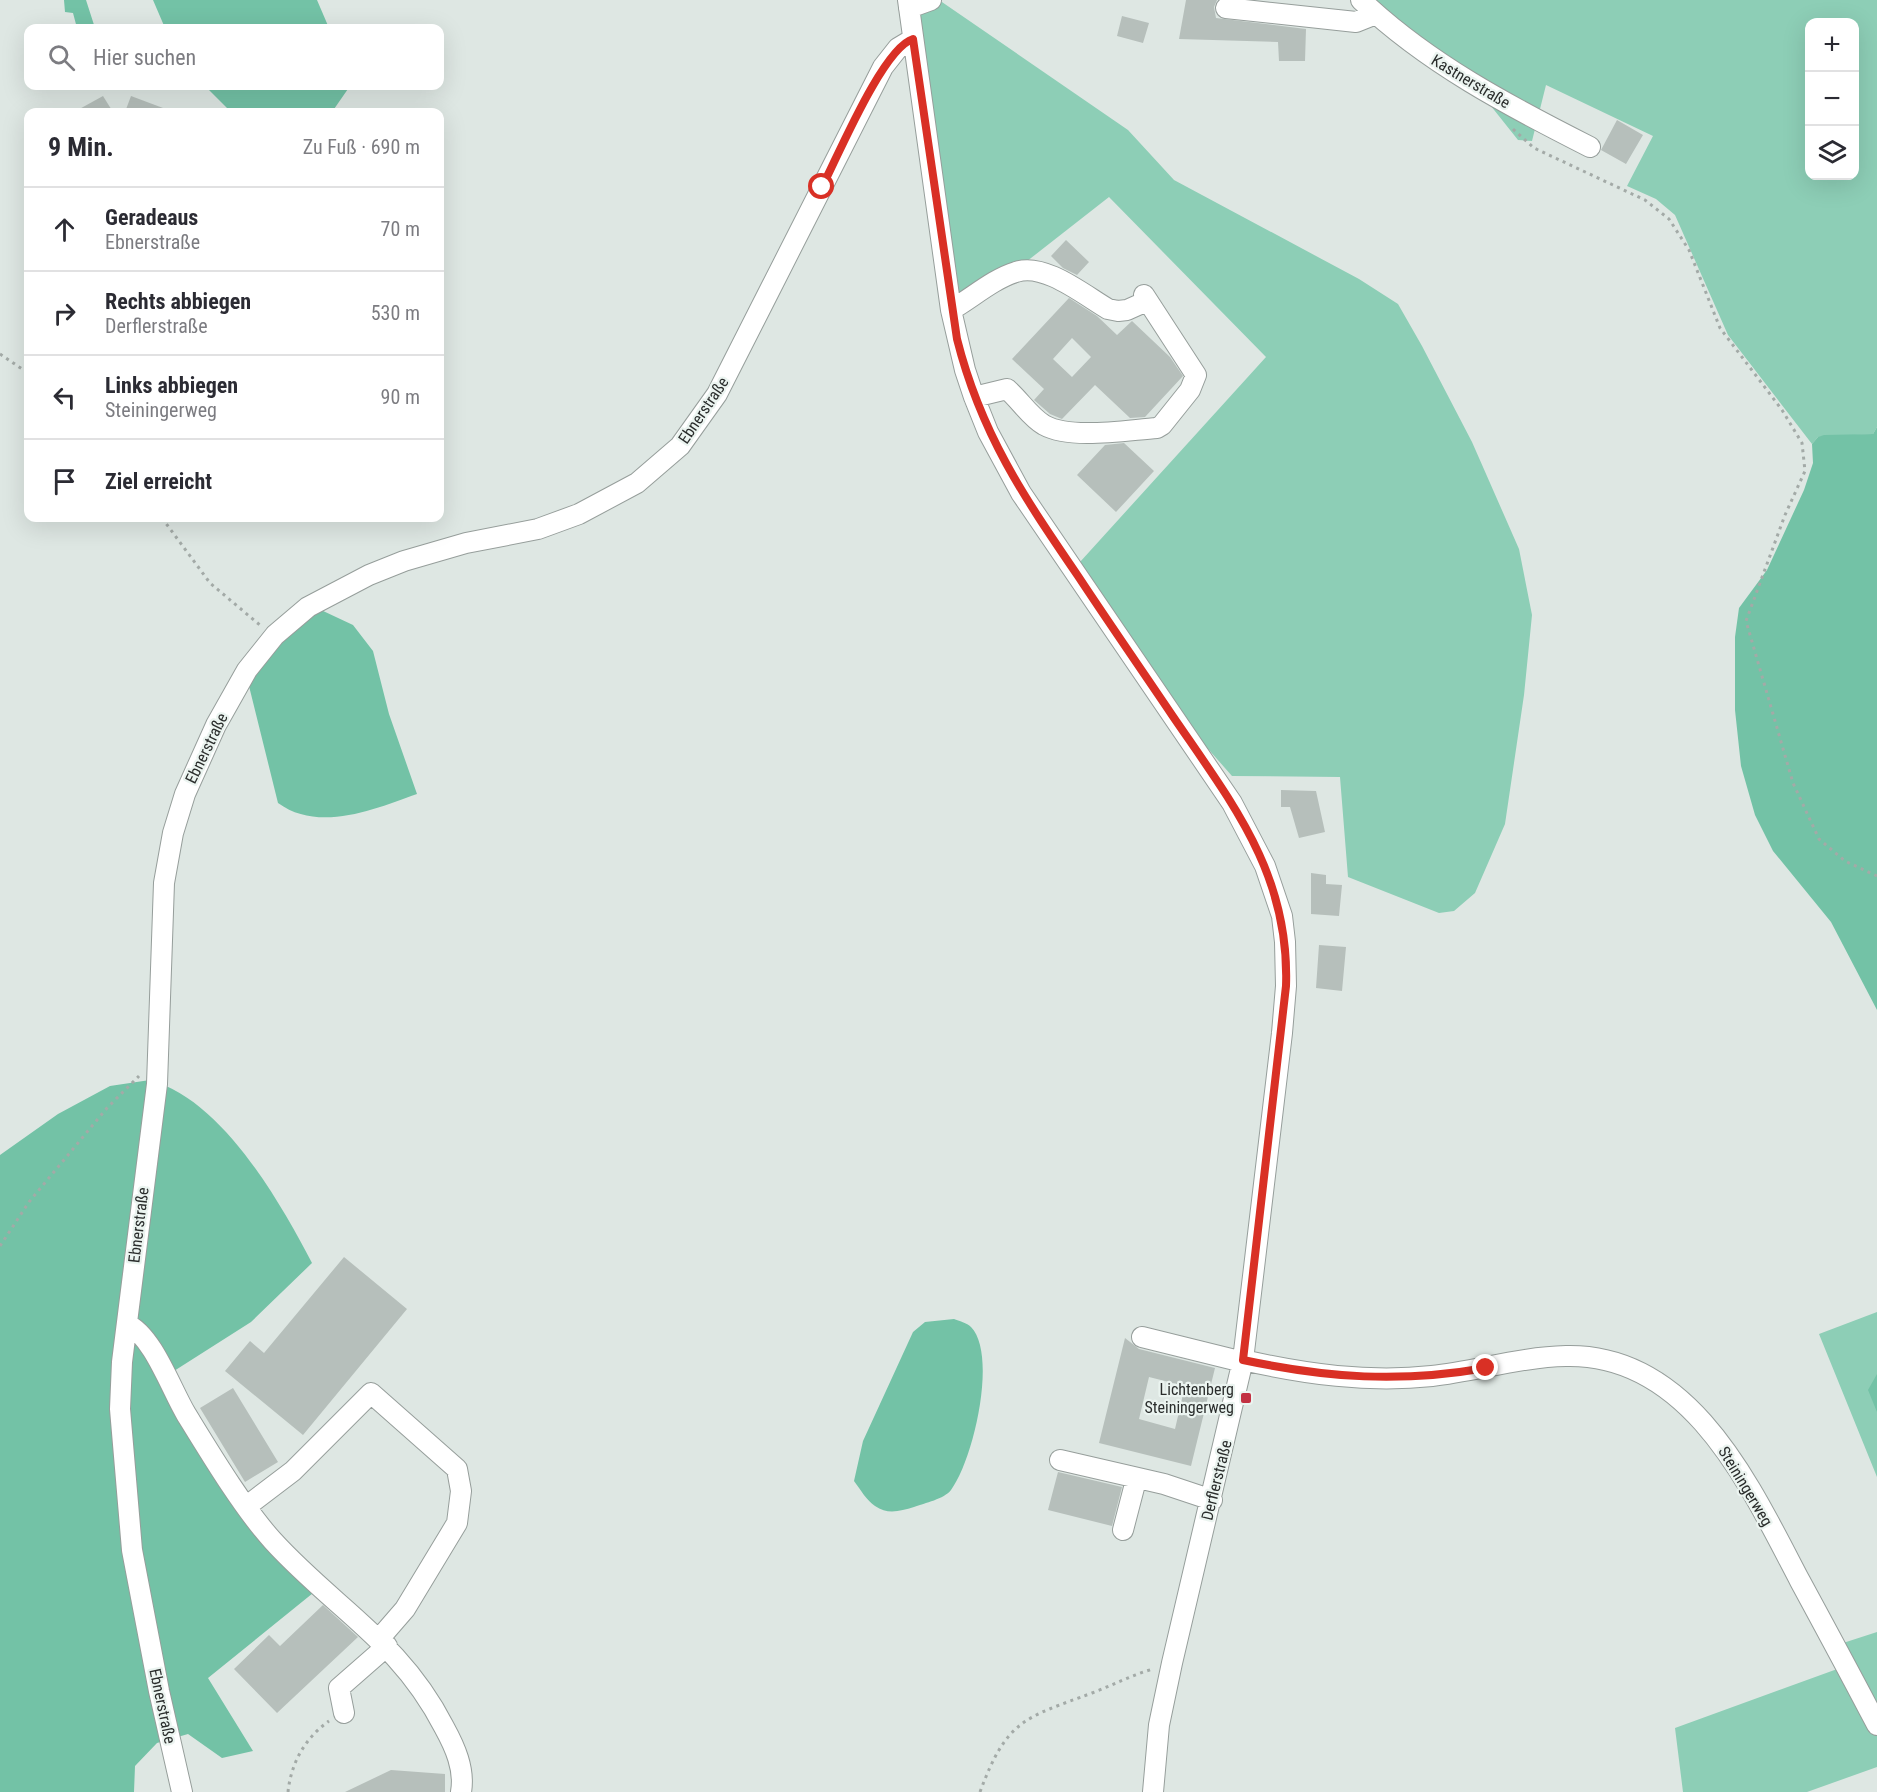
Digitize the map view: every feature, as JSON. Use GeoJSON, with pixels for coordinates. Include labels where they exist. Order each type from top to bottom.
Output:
{"type":"FeatureCollection","features":[{"type":"Feature","properties":{"kind":"street"},"geometry":{"type":"LineString","coordinates":[[909,4],[931,0]]}},
{"type":"Feature","properties":{"kind":"street","name":"Kastnerstraße"},"geometry":{"type":"LineString","coordinates":[[1361,0],[1443,65],[1590,147]]}},
{"type":"Feature","properties":{"kind":"street","name":"Derflerstraße"},"geometry":{"type":"LineString","coordinates":[[909,4],[951,310],[965,370],[988,432],[1021,493],[1232,803],[1265,866],[1282,916],[1287,962],[1284,1009],[1243,1361],[1159,1725],[1153,1792]]}},
{"type":"Feature","properties":{"kind":"street"},"geometry":{"type":"LineString","coordinates":[[1226,8],[1356,22],[1376,14]]}},
{"type":"Feature","properties":{"kind":"street","name":"Ebnerstraße"},"geometry":{"type":"LineString","coordinates":[[182,1792],[142,1608],[128,1516],[120,1409],[127,1324],[159,1056],[165,883],[178,812],[194,772],[253,660],[275,635],[308,608],[369,575],[441,549],[517,534],[558,522],[628,489],[662,464],[690,434],[717,394],[883,67],[898,48],[913,39]]}},
{"type":"Feature","properties":{"kind":"street"},"geometry":{"type":"LineString","coordinates":[[951,310],[1014,272],[1029,270],[1052,275],[1108,309],[1118,311],[1145,298],[1196,375],[1190,390],[1173,414],[1157,428],[1093,434],[1056,429],[1038,421],[1007,389],[974,397]]}},
{"type":"Feature","properties":{"kind":"street"},"geometry":{"type":"LineString","coordinates":[[127,1324],[146,1340],[186,1414],[273,1541],[383,1642],[421,1687],[447,1732],[460,1765],[461,1792]]}},
{"type":"Feature","properties":{"kind":"street","name":"Steiningerweg"},"geometry":{"type":"LineString","coordinates":[[1142,1337],[1301,1373],[1396,1379],[1454,1374],[1552,1357],[1583,1357],[1611,1362],[1648,1377],[1695,1414],[1734,1462],[1877,1725]]}},
{"type":"Feature","properties":{"kind":"street"},"geometry":{"type":"LineString","coordinates":[[248,1506],[293,1471],[371,1393],[457,1469],[461,1491],[457,1523],[383,1642],[339,1688],[344,1713]]}},
{"type":"Feature","properties":{"kind":"street"},"geometry":{"type":"LineString","coordinates":[[1060,1460],[1136,1480],[1164,1484],[1212,1500]]}},
{"type":"Feature","properties":{"kind":"street"},"geometry":{"type":"LineString","coordinates":[[1123,1530],[1136,1480]]}},
{"type":"Feature","properties":{"kind":"path"},"geometry":{"type":"LineString","coordinates":[[1512,127],[1534,148],[1646,200],[1669,219],[1689,250],[1720,328],[1782,410],[1802,443],[1805,471],[1785,515],[1746,621],[1793,783],[1819,840],[1845,861],[1877,876]]}},
{"type":"Feature","properties":{"kind":"path"},"geometry":{"type":"LineString","coordinates":[[0,354],[24,370]]}},
{"type":"Feature","properties":{"kind":"path"},"geometry":{"type":"LineString","coordinates":[[165,522],[210,583],[253,621],[275,635]]}},
{"type":"Feature","properties":{"kind":"path"},"geometry":{"type":"LineString","coordinates":[[0,1246],[29,1202],[107,1108],[159,1056]]}},
{"type":"Feature","properties":{"kind":"path"},"geometry":{"type":"LineString","coordinates":[[980,1792],[1000,1749],[1024,1720],[1048,1707],[1172,1663]]}},
{"type":"Feature","properties":{"kind":"path"},"geometry":{"type":"LineString","coordinates":[[288,1792],[294,1763],[305,1745],[321,1727],[344,1713]]}},
{"type":"Feature","properties":{"kind":"green space"},"geometry":{"type":"Polygon","coordinates":[[[64,0],[86,0],[94,24],[76,24],[73,13],[65,12],[64,0]]]}},
{"type":"Feature","properties":{"kind":"green space"},"geometry":{"type":"Polygon","coordinates":[[[153,0],[317,0],[327,24],[163,24],[153,0]]]}},
{"type":"Feature","properties":{"kind":"green space"},"geometry":{"type":"Polygon","coordinates":[[[920,0],[939,0],[1128,130],[1174,180],[1359,279],[1398,304],[1472,442],[1519,549],[1532,615],[1524,695],[1505,824],[1475,893],[1454,911],[1439,913],[1348,877],[1340,777],[1232,776],[1202,742],[1080,562],[1266,357],[1109,197],[962,312],[920,23],[920,0]]]}},
{"type":"Feature","properties":{"kind":"green space"},"geometry":{"type":"Polygon","coordinates":[[[1357,0],[1877,0],[1877,427],[1873,434],[1818,437],[1812,444],[1728,335],[1675,215],[1656,199],[1627,186],[1653,136],[1546,85],[1532,141],[1518,140],[1479,91],[1357,0]]]}},
{"type":"Feature","properties":{"kind":"green space"},"geometry":{"type":"Polygon","coordinates":[[[209,90],[347,90],[335,108],[227,108],[209,90]]]}},
{"type":"Feature","properties":{"kind":"green space"},"geometry":{"type":"Polygon","coordinates":[[[1877,427],[1877,1010],[1831,922],[1773,851],[1755,815],[1741,766],[1735,710],[1735,637],[1739,608],[1767,570],[1804,490],[1813,463],[1812,444],[1818,437],[1824,435],[1873,434],[1877,427]]]}},
{"type":"Feature","properties":{"kind":"green space"},"geometry":{"type":"Polygon","coordinates":[[[321,610],[353,625],[373,651],[389,714],[417,794],[365,811],[329,817],[294,812],[278,803],[248,682],[293,628],[321,610]]]}},
{"type":"Feature","properties":{"kind":"green space"},"geometry":{"type":"Polygon","coordinates":[[[150,1080],[176,1091],[201,1108],[224,1130],[246,1155],[265,1183],[312,1263],[251,1322],[163,1378],[318,1589],[208,1678],[253,1751],[222,1758],[188,1734],[157,1743],[135,1766],[134,1792],[0,1792],[0,1155],[58,1114],[110,1086],[150,1080]]]}},
{"type":"Feature","properties":{"kind":"green space"},"geometry":{"type":"Polygon","coordinates":[[[1877,1312],[1877,1477],[1819,1334],[1877,1312]]]}},
{"type":"Feature","properties":{"kind":"green space"},"geometry":{"type":"Polygon","coordinates":[[[954,1319],[971,1327],[979,1341],[982,1360],[979,1408],[967,1456],[951,1490],[944,1496],[899,1511],[880,1509],[869,1501],[854,1481],[863,1441],[913,1332],[925,1322],[954,1319]]]}},
{"type":"Feature","properties":{"kind":"green space"},"geometry":{"type":"Polygon","coordinates":[[[1877,1374],[1877,1412],[1868,1390],[1877,1374]]]}},
{"type":"Feature","properties":{"kind":"green space"},"geometry":{"type":"Polygon","coordinates":[[[1877,1632],[1877,1712],[1840,1644],[1877,1632]]]}},
{"type":"Feature","properties":{"kind":"green space"},"geometry":{"type":"Polygon","coordinates":[[[1840,1668],[1877,1736],[1877,1767],[1807,1792],[1683,1792],[1675,1728],[1840,1668]]]}},
{"type":"Feature","properties":{"kind":"building"},"geometry":{"type":"Polygon","coordinates":[[[1186,0],[1217,0],[1214,7],[1216,18],[1306,29],[1305,61],[1279,61],[1278,42],[1179,39],[1186,0]]]}},
{"type":"Feature","properties":{"kind":"building"},"geometry":{"type":"Polygon","coordinates":[[[1122,16],[1149,23],[1143,43],[1117,36],[1122,16]]]}},
{"type":"Feature","properties":{"kind":"building"},"geometry":{"type":"Polygon","coordinates":[[[103,96],[110,108],[81,108],[103,96]]]}},
{"type":"Feature","properties":{"kind":"building"},"geometry":{"type":"Polygon","coordinates":[[[131,96],[163,108],[126,108],[131,96]]]}},
{"type":"Feature","properties":{"kind":"building"},"geometry":{"type":"Polygon","coordinates":[[[1617,120],[1643,135],[1626,164],[1601,150],[1617,120]]]}},
{"type":"Feature","properties":{"kind":"building"},"geometry":{"type":"Polygon","coordinates":[[[1066,240],[1089,262],[1077,275],[1063,268],[1051,256],[1066,240]]]}},
{"type":"Feature","properties":{"kind":"building"},"geometry":{"type":"Polygon","coordinates":[[[1069,298],[1097,316],[1117,335],[1132,321],[1170,357],[1183,376],[1145,417],[1130,418],[1095,385],[1062,419],[1050,414],[1034,400],[1044,389],[1012,359],[1069,298]],[[1072,338],[1053,359],[1072,377],[1091,357],[1072,338]]]}},
{"type":"Feature","properties":{"kind":"building"},"geometry":{"type":"Polygon","coordinates":[[[1124,443],[1154,471],[1116,512],[1077,475],[1105,445],[1124,443]]]}},
{"type":"Feature","properties":{"kind":"building"},"geometry":{"type":"Polygon","coordinates":[[[1281,790],[1316,791],[1325,832],[1299,838],[1290,807],[1281,807],[1281,790]]]}},
{"type":"Feature","properties":{"kind":"building"},"geometry":{"type":"Polygon","coordinates":[[[1311,873],[1326,875],[1326,884],[1342,885],[1339,916],[1311,914],[1311,873]]]}},
{"type":"Feature","properties":{"kind":"building"},"geometry":{"type":"Polygon","coordinates":[[[1319,945],[1346,947],[1342,991],[1316,988],[1319,945]]]}},
{"type":"Feature","properties":{"kind":"building"},"geometry":{"type":"Polygon","coordinates":[[[344,1257],[407,1309],[303,1435],[225,1371],[250,1341],[264,1353],[344,1257]]]}},
{"type":"Feature","properties":{"kind":"building"},"geometry":{"type":"Polygon","coordinates":[[[1125,1338],[1139,1349],[1215,1368],[1191,1466],[1099,1443],[1125,1338]],[[1149,1377],[1139,1419],[1175,1429],[1185,1386],[1149,1377]]]}},
{"type":"Feature","properties":{"kind":"building"},"geometry":{"type":"Polygon","coordinates":[[[233,1388],[278,1462],[245,1482],[200,1408],[233,1388]]]}},
{"type":"Feature","properties":{"kind":"building"},"geometry":{"type":"Polygon","coordinates":[[[1058,1472],[1122,1487],[1112,1526],[1048,1510],[1058,1472]]]}},
{"type":"Feature","properties":{"kind":"building"},"geometry":{"type":"Polygon","coordinates":[[[323,1605],[358,1637],[277,1713],[234,1669],[269,1635],[280,1646],[323,1605]]]}},
{"type":"Feature","properties":{"kind":"building"},"geometry":{"type":"Polygon","coordinates":[[[391,1770],[445,1774],[445,1792],[345,1792],[391,1770]]]}},
{"type":"Feature","properties":{"kind":"place","name":"Lichtenberg Steiningerweg"},"geometry":{"type":"Point","coordinates":[1246,1398]}},
{"type":"Feature","properties":{"kind":"route"},"geometry":{"type":"LineString","coordinates":[[822,187],[883,67],[898,48],[913,39],[957,339],[965,370],[988,432],[1021,493],[1232,803],[1265,866],[1274,891],[1282,916],[1286,942],[1286,986],[1243,1360],[1301,1373],[1396,1379],[1454,1374],[1486,1368]]}}]}
